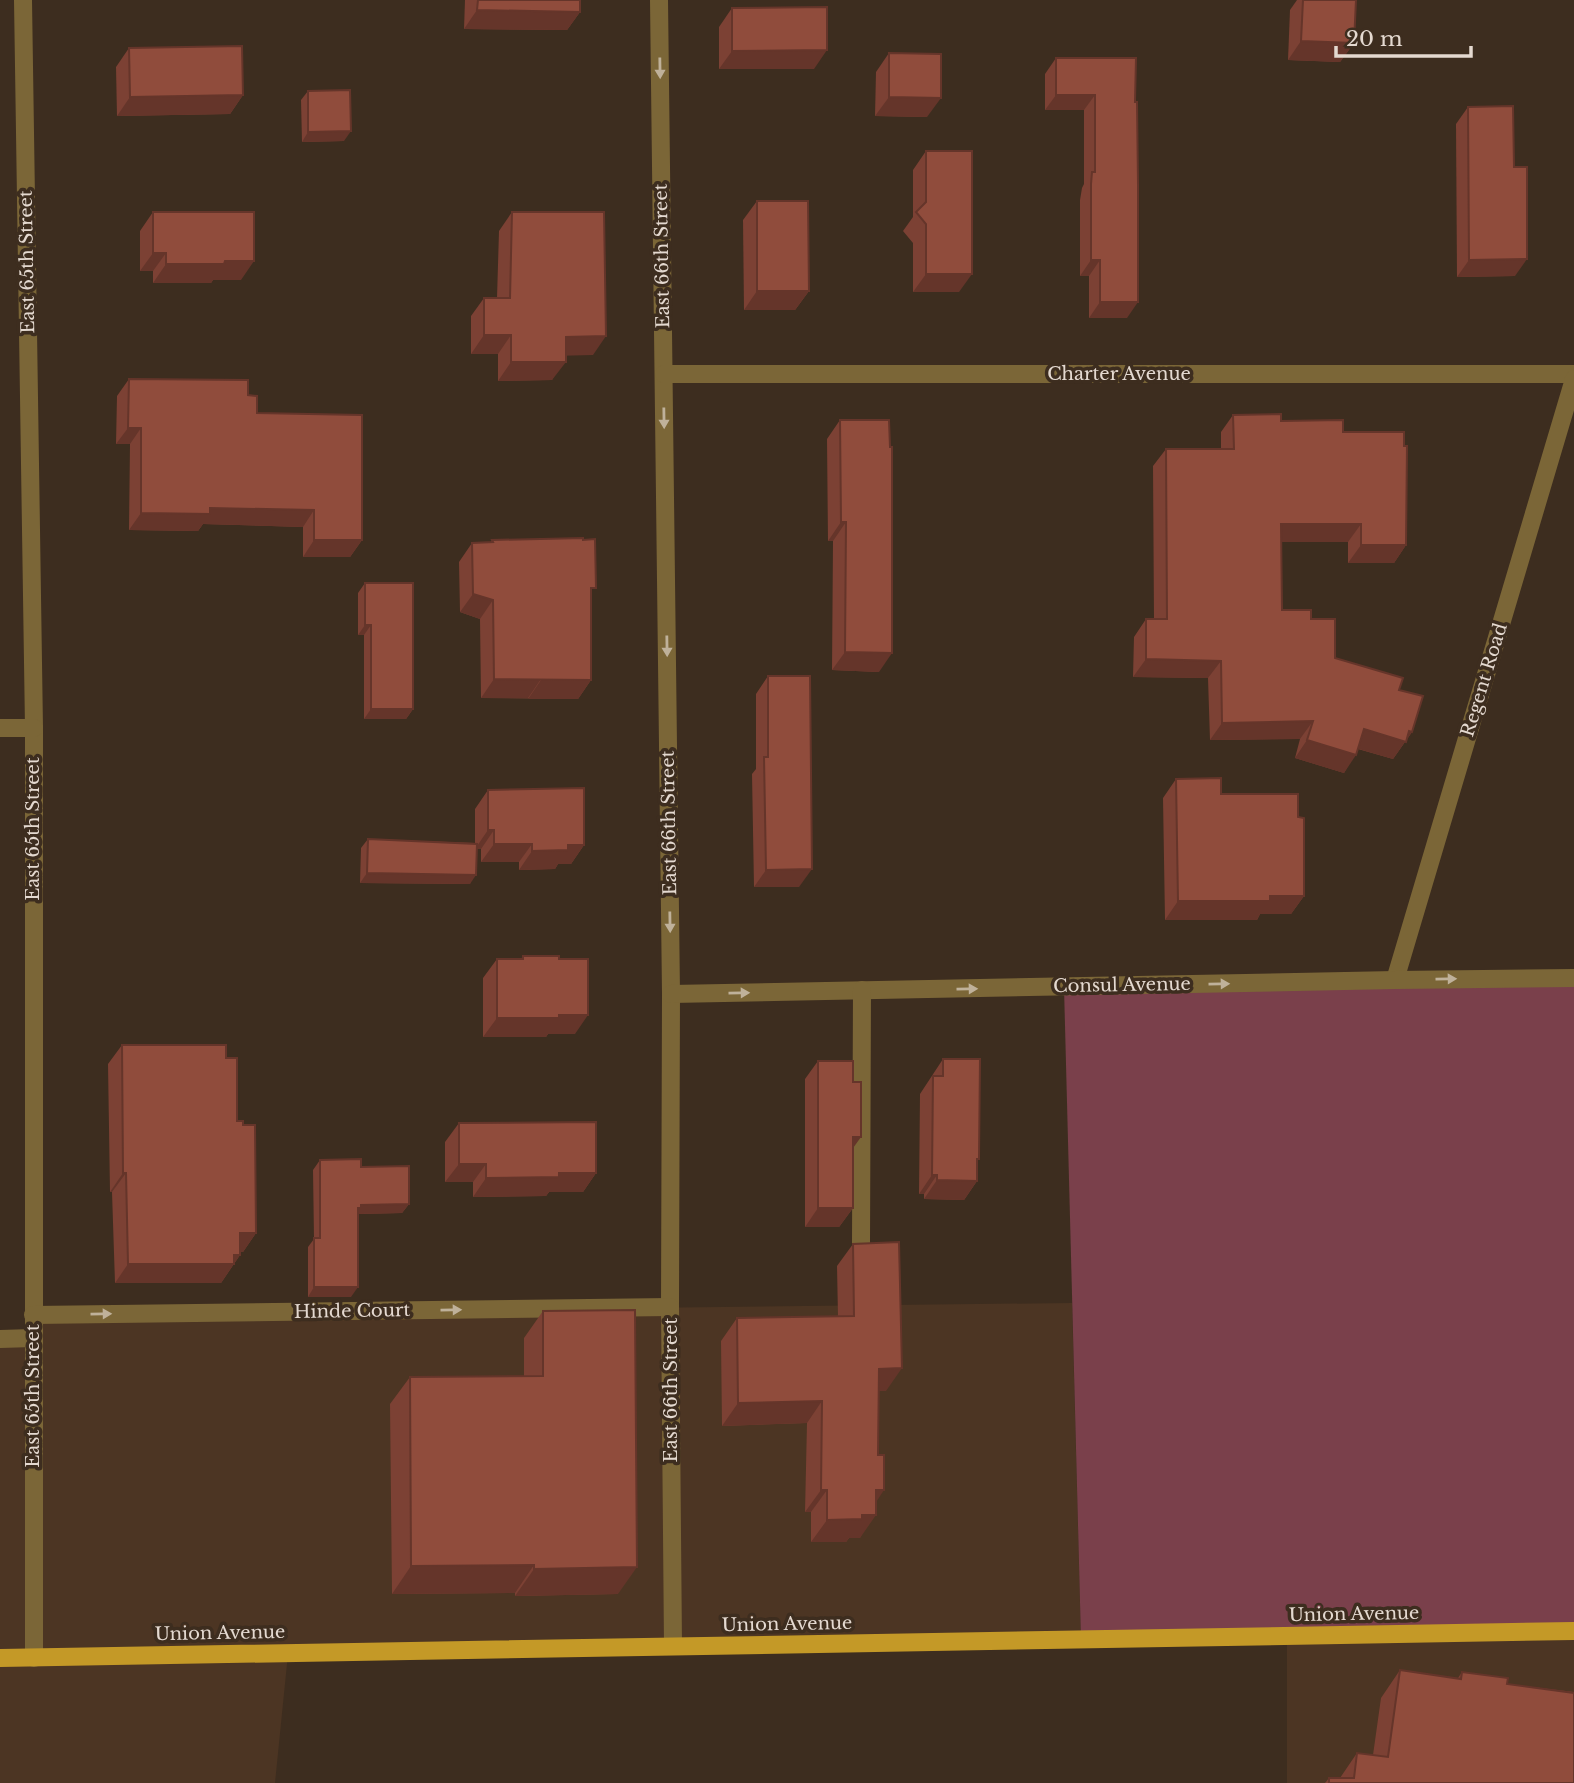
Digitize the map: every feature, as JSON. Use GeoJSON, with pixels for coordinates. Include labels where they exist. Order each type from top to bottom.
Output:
{"type":"FeatureCollection","features":[{"type":"Feature","properties":{"kind":"main road","name":"Union Avenue"},"geometry":{"type":"LineString","coordinates":[[0,1658],[1574,1631]]}},
{"type":"Feature","properties":{"kind":"street","name":"East 65th Street"},"geometry":{"type":"LineString","coordinates":[[23,0],[34,728],[34,1658]]}},
{"type":"Feature","properties":{"kind":"street","name":"East 66th Street"},"geometry":{"type":"LineString","coordinates":[[659,0],[671,994],[673,1646]]}},
{"type":"Feature","properties":{"kind":"street","name":"Charter Avenue"},"geometry":{"type":"LineString","coordinates":[[663,374],[1574,377]]}},
{"type":"Feature","properties":{"kind":"street","name":"Regent Road"},"geometry":{"type":"LineString","coordinates":[[1395,980],[1574,377]]}},
{"type":"Feature","properties":{"kind":"street"},"geometry":{"type":"LineString","coordinates":[[0,728],[34,728]]}},
{"type":"Feature","properties":{"kind":"street","name":"Consul Avenue"},"geometry":{"type":"LineString","coordinates":[[671,994],[1574,978]]}},
{"type":"Feature","properties":{"kind":"street"},"geometry":{"type":"LineString","coordinates":[[861,1245],[862,990]]}},
{"type":"Feature","properties":{"kind":"street","name":"Hinde Court"},"geometry":{"type":"LineString","coordinates":[[33,1315],[670,1307]]}},
{"type":"Feature","properties":{"kind":"street"},"geometry":{"type":"LineString","coordinates":[[0,1339],[33,1338]]}},
{"type":"Feature","properties":{"kind":"shaded area"},"geometry":{"type":"Polygon","coordinates":[[[1574,981],[1574,1631],[1081,1640],[1064,987],[1574,981]]]}},
{"type":"Feature","properties":{"kind":"shaded area"},"geometry":{"type":"Polygon","coordinates":[[[1072,1303],[1081,1640],[288,1654],[275,1783],[0,1783],[0,1339],[33,1338],[33,1315],[1072,1303]]]}},
{"type":"Feature","properties":{"kind":"shaded area"},"geometry":{"type":"Polygon","coordinates":[[[1574,1631],[1574,1783],[1287,1783],[1287,1637],[1574,1631]]]}},
{"type":"Feature","properties":{"kind":"building"},"geometry":{"type":"Polygon","coordinates":[[[478,0],[580,0],[580,12],[477,10],[478,0]]]}},
{"type":"Feature","properties":{"kind":"building"},"geometry":{"type":"Polygon","coordinates":[[[1303,0],[1356,0],[1354,43],[1301,41],[1303,0]]]}},
{"type":"Feature","properties":{"kind":"building"},"geometry":{"type":"Polygon","coordinates":[[[827,7],[827,50],[732,51],[732,8],[827,7]]]}},
{"type":"Feature","properties":{"kind":"building"},"geometry":{"type":"Polygon","coordinates":[[[242,46],[243,95],[130,97],[129,48],[242,46]]]}},
{"type":"Feature","properties":{"kind":"building"},"geometry":{"type":"Polygon","coordinates":[[[889,53],[941,54],[941,98],[889,97],[889,53]]]}},
{"type":"Feature","properties":{"kind":"building"},"geometry":{"type":"Polygon","coordinates":[[[1056,58],[1136,58],[1138,302],[1100,302],[1100,260],[1091,260],[1095,95],[1056,95],[1056,58]]]}},
{"type":"Feature","properties":{"kind":"building"},"geometry":{"type":"Polygon","coordinates":[[[350,90],[351,131],[308,132],[308,91],[350,90]]]}},
{"type":"Feature","properties":{"kind":"building"},"geometry":{"type":"Polygon","coordinates":[[[1513,106],[1514,167],[1527,167],[1527,259],[1469,260],[1468,107],[1513,106]]]}},
{"type":"Feature","properties":{"kind":"building"},"geometry":{"type":"Polygon","coordinates":[[[926,151],[972,151],[972,274],[926,274],[926,224],[916,212],[926,202],[926,151]]]}},
{"type":"Feature","properties":{"kind":"building"},"geometry":{"type":"Polygon","coordinates":[[[757,201],[808,201],[809,291],[757,291],[757,201]]]}},
{"type":"Feature","properties":{"kind":"building"},"geometry":{"type":"Polygon","coordinates":[[[153,212],[254,212],[254,261],[166,264],[166,253],[153,253],[153,212]]]}},
{"type":"Feature","properties":{"kind":"building"},"geometry":{"type":"Polygon","coordinates":[[[512,212],[604,212],[606,336],[566,337],[566,362],[511,362],[511,335],[484,335],[484,298],[510,298],[512,212]]]}},
{"type":"Feature","properties":{"kind":"building"},"geometry":{"type":"Polygon","coordinates":[[[129,379],[248,380],[248,395],[257,396],[257,413],[362,415],[362,540],[314,540],[314,510],[210,508],[210,514],[141,513],[141,428],[128,428],[129,379]]]}},
{"type":"Feature","properties":{"kind":"building"},"geometry":{"type":"Polygon","coordinates":[[[1281,414],[1281,421],[1343,420],[1343,432],[1404,432],[1404,446],[1407,446],[1406,545],[1361,545],[1361,524],[1281,524],[1282,610],[1311,610],[1311,619],[1335,619],[1335,658],[1403,678],[1399,690],[1423,696],[1412,732],[1409,731],[1406,742],[1364,729],[1356,755],[1307,740],[1313,721],[1222,723],[1221,661],[1146,659],[1146,619],[1167,619],[1166,449],[1234,449],[1233,415],[1281,414]]]}},
{"type":"Feature","properties":{"kind":"building"},"geometry":{"type":"Polygon","coordinates":[[[840,420],[889,420],[892,447],[892,653],[845,652],[846,522],[841,522],[840,420]]]}},
{"type":"Feature","properties":{"kind":"building"},"geometry":{"type":"Polygon","coordinates":[[[595,539],[596,588],[591,588],[591,680],[494,679],[493,600],[473,594],[472,543],[595,539]]]}},
{"type":"Feature","properties":{"kind":"building"},"geometry":{"type":"Polygon","coordinates":[[[365,583],[413,583],[413,709],[371,709],[371,625],[365,625],[365,583]]]}},
{"type":"Feature","properties":{"kind":"building"},"geometry":{"type":"Polygon","coordinates":[[[768,676],[810,676],[812,869],[766,870],[764,757],[768,757],[768,676]]]}},
{"type":"Feature","properties":{"kind":"building"},"geometry":{"type":"Polygon","coordinates":[[[1221,778],[1221,794],[1298,794],[1298,817],[1304,818],[1304,896],[1270,896],[1270,901],[1178,901],[1176,779],[1221,778]]]}},
{"type":"Feature","properties":{"kind":"building"},"geometry":{"type":"Polygon","coordinates":[[[584,788],[584,845],[568,845],[568,850],[532,851],[532,844],[494,844],[494,830],[488,830],[488,790],[584,788]]]}},
{"type":"Feature","properties":{"kind":"building"},"geometry":{"type":"Polygon","coordinates":[[[368,839],[477,844],[476,875],[367,873],[368,839]]]}},
{"type":"Feature","properties":{"kind":"building"},"geometry":{"type":"Polygon","coordinates":[[[523,956],[588,959],[588,1015],[497,1018],[497,959],[523,959],[523,956]]]}},
{"type":"Feature","properties":{"kind":"building"},"geometry":{"type":"Polygon","coordinates":[[[122,1045],[226,1045],[226,1058],[237,1058],[237,1121],[243,1121],[243,1125],[255,1125],[256,1233],[240,1233],[240,1255],[234,1255],[234,1264],[128,1264],[126,1173],[123,1173],[122,1045]]]}},
{"type":"Feature","properties":{"kind":"building"},"geometry":{"type":"Polygon","coordinates":[[[943,1059],[980,1059],[977,1181],[937,1180],[937,1175],[932,1175],[933,1076],[943,1076],[943,1059]]]}},
{"type":"Feature","properties":{"kind":"building"},"geometry":{"type":"Polygon","coordinates":[[[818,1061],[853,1061],[853,1082],[861,1082],[861,1137],[853,1137],[853,1208],[818,1208],[818,1061]]]}},
{"type":"Feature","properties":{"kind":"building"},"geometry":{"type":"Polygon","coordinates":[[[596,1122],[596,1173],[559,1173],[559,1177],[486,1178],[486,1164],[459,1164],[459,1123],[596,1122]]]}},
{"type":"Feature","properties":{"kind":"building"},"geometry":{"type":"Polygon","coordinates":[[[361,1159],[361,1167],[409,1166],[409,1204],[361,1205],[361,1208],[358,1208],[358,1287],[314,1287],[314,1238],[320,1238],[320,1160],[361,1159]]]}},
{"type":"Feature","properties":{"kind":"building"},"geometry":{"type":"Polygon","coordinates":[[[899,1242],[902,1368],[879,1369],[878,1455],[884,1455],[884,1490],[876,1490],[876,1515],[862,1515],[862,1519],[827,1520],[827,1490],[821,1490],[822,1401],[738,1403],[737,1318],[854,1316],[853,1244],[899,1242]]]}},
{"type":"Feature","properties":{"kind":"building"},"geometry":{"type":"Polygon","coordinates":[[[635,1310],[637,1567],[534,1569],[534,1565],[411,1566],[410,1377],[543,1376],[543,1311],[635,1310]]]}},
{"type":"Feature","properties":{"kind":"building"},"geometry":{"type":"Polygon","coordinates":[[[1400,1670],[1461,1679],[1462,1672],[1508,1678],[1507,1684],[1574,1693],[1574,1783],[1329,1783],[1329,1778],[1354,1778],[1357,1753],[1388,1757],[1400,1670]]]}}]}
